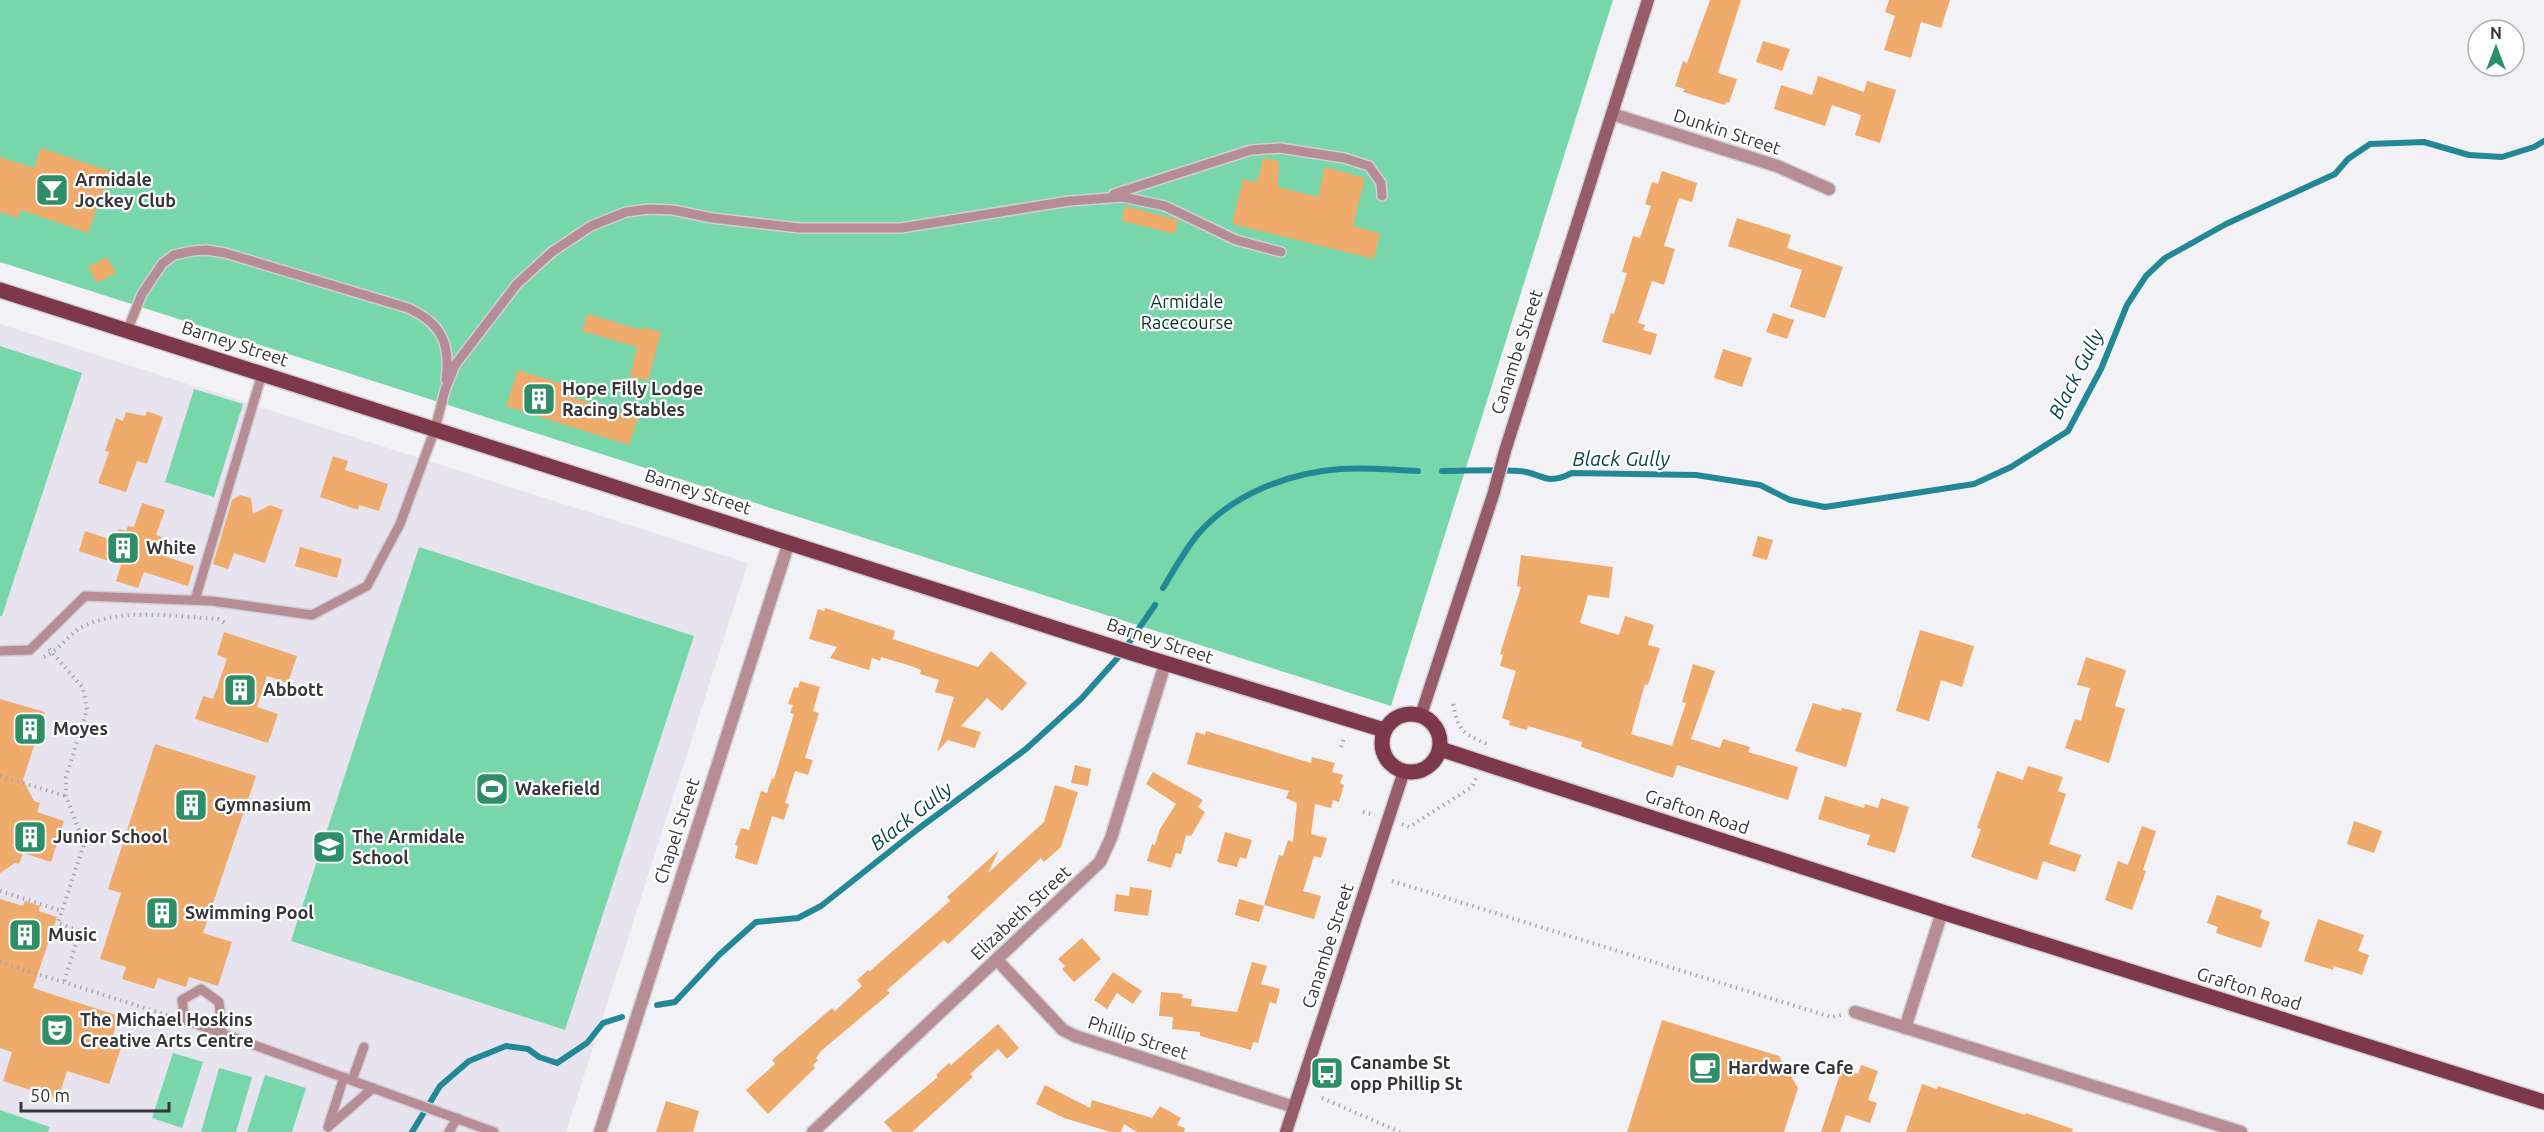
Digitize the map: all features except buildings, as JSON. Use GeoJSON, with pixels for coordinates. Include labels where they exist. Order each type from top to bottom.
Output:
{"type":"FeatureCollection","features":[{"type":"Feature","properties":{"kind":"main road","name":"Barney Street"},"geometry":{"type":"LineString","coordinates":[[0,290],[1165,664],[1384,730]]}},
{"type":"Feature","properties":{"kind":"main road"},"geometry":{"type":"LineString","coordinates":[[1406,713],[1421,715],[1436,728],[1440,748],[1432,763],[1426,768],[1411,772],[1404,771],[1389,763],[1384,756],[1381,748],[1384,730],[1392,719],[1406,713]]}},
{"type":"Feature","properties":{"kind":"main road","name":"Grafton Road"},"geometry":{"type":"LineString","coordinates":[[1440,748],[1942,912],[2544,1102]]}},
{"type":"Feature","properties":{"kind":"street","name":"Canambe Street"},"geometry":{"type":"LineString","coordinates":[[1421,715],[1494,492],[1648,0]]}},
{"type":"Feature","properties":{"kind":"street","name":"Dunkin Street"},"geometry":{"type":"LineString","coordinates":[[1612,114],[1777,166],[1829,189]]}},
{"type":"Feature","properties":{"kind":"street","name":"Chapel Street"},"geometry":{"type":"LineString","coordinates":[[600,1132],[789,542]]}},
{"type":"Feature","properties":{"kind":"street","name":"Elizabeth Street"},"geometry":{"type":"LineString","coordinates":[[813,1132],[1100,862],[1111,838],[1165,664]]}},
{"type":"Feature","properties":{"kind":"street","name":"Canambe Street"},"geometry":{"type":"LineString","coordinates":[[1286,1132],[1404,771]]}},
{"type":"Feature","properties":{"kind":"street"},"geometry":{"type":"LineString","coordinates":[[1905,1028],[1942,912]]}},
{"type":"Feature","properties":{"kind":"street","name":"Phillip Street"},"geometry":{"type":"LineString","coordinates":[[997,960],[1063,1030],[1075,1036],[1294,1107]]}},
{"type":"Feature","properties":{"kind":"street"},"geometry":{"type":"LineString","coordinates":[[1856,1012],[2241,1132]]}},
{"type":"Feature","properties":{"kind":"lane"},"geometry":{"type":"LineString","coordinates":[[0,651],[30,650],[85,596],[195,600],[312,615],[367,586],[400,524],[435,429],[445,390],[455,365],[517,284],[552,252],[591,226],[617,215],[649,208],[800,228],[901,228],[1097,198],[1153,183],[1251,150],[1280,148],[1344,158],[1369,166],[1381,183],[1382,196]]}},
{"type":"Feature","properties":{"kind":"lane"},"geometry":{"type":"LineString","coordinates":[[1097,198],[1123,197],[1155,203],[1200,221],[1236,240],[1281,252]]}},
{"type":"Feature","properties":{"kind":"lane"},"geometry":{"type":"LineString","coordinates":[[127,331],[142,294],[162,264],[182,252],[207,250],[408,308],[428,317],[440,332],[446,352],[445,390]]}},
{"type":"Feature","properties":{"kind":"lane"},"geometry":{"type":"LineString","coordinates":[[195,600],[262,374]]}},
{"type":"Feature","properties":{"kind":"lane"},"geometry":{"type":"LineString","coordinates":[[222,1034],[219,1002],[201,989],[182,1000],[185,1020],[222,1034],[411,1102],[441,1112],[494,1132]]}},
{"type":"Feature","properties":{"kind":"lane"},"geometry":{"type":"LineString","coordinates":[[327,1129],[363,1047]]}},
{"type":"Feature","properties":{"kind":"lane"},"geometry":{"type":"LineString","coordinates":[[327,1129],[373,1088]]}},
{"type":"Feature","properties":{"kind":"lane"},"geometry":{"type":"LineString","coordinates":[[449,1132],[457,1118]]}},
{"type":"Feature","properties":{"kind":"path"},"geometry":{"type":"LineString","coordinates":[[42,658],[52,653],[81,627],[113,615],[218,619],[225,623]]}},
{"type":"Feature","properties":{"kind":"path"},"geometry":{"type":"LineString","coordinates":[[41,640],[83,688],[87,710],[66,777],[66,796],[84,844],[58,923],[80,930],[64,982]]}},
{"type":"Feature","properties":{"kind":"path"},"geometry":{"type":"LineString","coordinates":[[1453,704],[1456,721],[1465,735],[1487,744],[1486,748]]}},
{"type":"Feature","properties":{"kind":"path"},"geometry":{"type":"LineString","coordinates":[[1341,747],[1344,740]]}},
{"type":"Feature","properties":{"kind":"path"},"geometry":{"type":"LineString","coordinates":[[0,776],[66,796]]}},
{"type":"Feature","properties":{"kind":"path"},"geometry":{"type":"LineString","coordinates":[[1403,825],[1409,826],[1472,787],[1476,780]]}},
{"type":"Feature","properties":{"kind":"path"},"geometry":{"type":"LineString","coordinates":[[1363,812],[1370,814]]}},
{"type":"Feature","properties":{"kind":"path"},"geometry":{"type":"LineString","coordinates":[[1392,881],[1831,1017],[1856,1012]]}},
{"type":"Feature","properties":{"kind":"path"},"geometry":{"type":"LineString","coordinates":[[0,891],[62,911]]}},
{"type":"Feature","properties":{"kind":"path"},"geometry":{"type":"LineString","coordinates":[[0,963],[185,1020]]}},
{"type":"Feature","properties":{"kind":"path"},"geometry":{"type":"LineString","coordinates":[[1322,1098],[1400,1132]]}},
{"type":"Feature","properties":{"kind":"shaded area","name":"The Armidale School"},"geometry":{"type":"Polygon","coordinates":[[[0,324],[748,563],[566,1132],[0,1132],[0,324]]]}},
{"type":"Feature","properties":{"kind":"green space","name":"Armidale Racecourse"},"geometry":{"type":"Polygon","coordinates":[[[0,0],[1613,0],[1391,706],[0,262],[0,0]]]}},
{"type":"Feature","properties":{"kind":"green space"},"geometry":{"type":"Polygon","coordinates":[[[0,346],[82,373],[2,616],[0,616],[0,346]]]}},
{"type":"Feature","properties":{"kind":"green space"},"geometry":{"type":"Polygon","coordinates":[[[194,389],[243,404],[214,497],[165,482],[194,389]]]}},
{"type":"Feature","properties":{"kind":"green space","name":"Wakefield"},"geometry":{"type":"Polygon","coordinates":[[[419,547],[694,636],[565,1030],[291,941],[419,547]]]}},
{"type":"Feature","properties":{"kind":"green space"},"geometry":{"type":"Polygon","coordinates":[[[173,1053],[203,1062],[182,1128],[152,1118],[173,1053]]]}},
{"type":"Feature","properties":{"kind":"green space"},"geometry":{"type":"Polygon","coordinates":[[[219,1068],[252,1077],[236,1132],[201,1132],[219,1068]]]}},
{"type":"Feature","properties":{"kind":"green space"},"geometry":{"type":"Polygon","coordinates":[[[265,1075],[306,1088],[292,1132],[247,1132],[265,1075]]]}},
{"type":"Feature","properties":{"kind":"green space"},"geometry":{"type":"Polygon","coordinates":[[[0,1110],[50,1127],[48,1132],[0,1132],[0,1110]]]}},
{"type":"Feature","properties":{"kind":"waterway","name":"Black Gully"},"geometry":{"type":"LineString","coordinates":[[1442,471],[1518,471],[1549,479],[1572,473],[1696,475],[1760,485],[1790,500],[1825,507],[1974,484],[2011,467],[2068,431],[2101,369],[2127,305],[2146,276],[2165,258],[2226,224],[2335,174],[2348,159],[2370,144],[2424,142],[2469,155],[2502,157],[2534,147],[2544,141]]}},
{"type":"Feature","properties":{"kind":"waterway","name":"Black Gully"},"geometry":{"type":"LineString","coordinates":[[1163,588],[1198,534],[1228,508],[1263,488],[1320,471],[1369,468],[1418,471]]}},
{"type":"Feature","properties":{"kind":"waterway","name":"Black Gully"},"geometry":{"type":"LineString","coordinates":[[657,1005],[675,1002],[719,955],[756,922],[798,918],[821,906],[918,829],[1026,749],[1081,699],[1122,653],[1155,605]]}},
{"type":"Feature","properties":{"kind":"waterway","name":"Black Gully"},"geometry":{"type":"LineString","coordinates":[[412,1132],[440,1086],[469,1061],[506,1046],[528,1049],[539,1057],[557,1063],[587,1043],[603,1023],[622,1017]]}},
{"type":"Feature","properties":{"kind":"place","name":"Armidale Jockey Club"},"geometry":{"type":"Point","coordinates":[52,190]}},
{"type":"Feature","properties":{"kind":"place","name":"Hope Filly Lodge Racing Stables"},"geometry":{"type":"Point","coordinates":[539,399]}},
{"type":"Feature","properties":{"kind":"place","name":"White"},"geometry":{"type":"Point","coordinates":[123,548]}},
{"type":"Feature","properties":{"kind":"place","name":"Abbott"},"geometry":{"type":"Point","coordinates":[240,690]}},
{"type":"Feature","properties":{"kind":"place","name":"Moyes"},"geometry":{"type":"Point","coordinates":[30,729]}},
{"type":"Feature","properties":{"kind":"place","name":"Wakefield"},"geometry":{"type":"Point","coordinates":[492,789]}},
{"type":"Feature","properties":{"kind":"place","name":"Gymnasium"},"geometry":{"type":"Point","coordinates":[191,805]}},
{"type":"Feature","properties":{"kind":"place","name":"Junior School"},"geometry":{"type":"Point","coordinates":[30,837]}},
{"type":"Feature","properties":{"kind":"place","name":"The Armidale School"},"geometry":{"type":"Point","coordinates":[329,847]}},
{"type":"Feature","properties":{"kind":"place","name":"Swimming Pool"},"geometry":{"type":"Point","coordinates":[162,913]}},
{"type":"Feature","properties":{"kind":"place","name":"Music"},"geometry":{"type":"Point","coordinates":[25,935]}},
{"type":"Feature","properties":{"kind":"place","name":"The Michael Hoskins Creative Arts Centre"},"geometry":{"type":"Point","coordinates":[57,1030]}},
{"type":"Feature","properties":{"kind":"place","name":"Hardware Cafe"},"geometry":{"type":"Point","coordinates":[1705,1068]}},
{"type":"Feature","properties":{"kind":"place","name":"Canambe St opp Phillip St"},"geometry":{"type":"Point","coordinates":[1327,1073]}}]}
